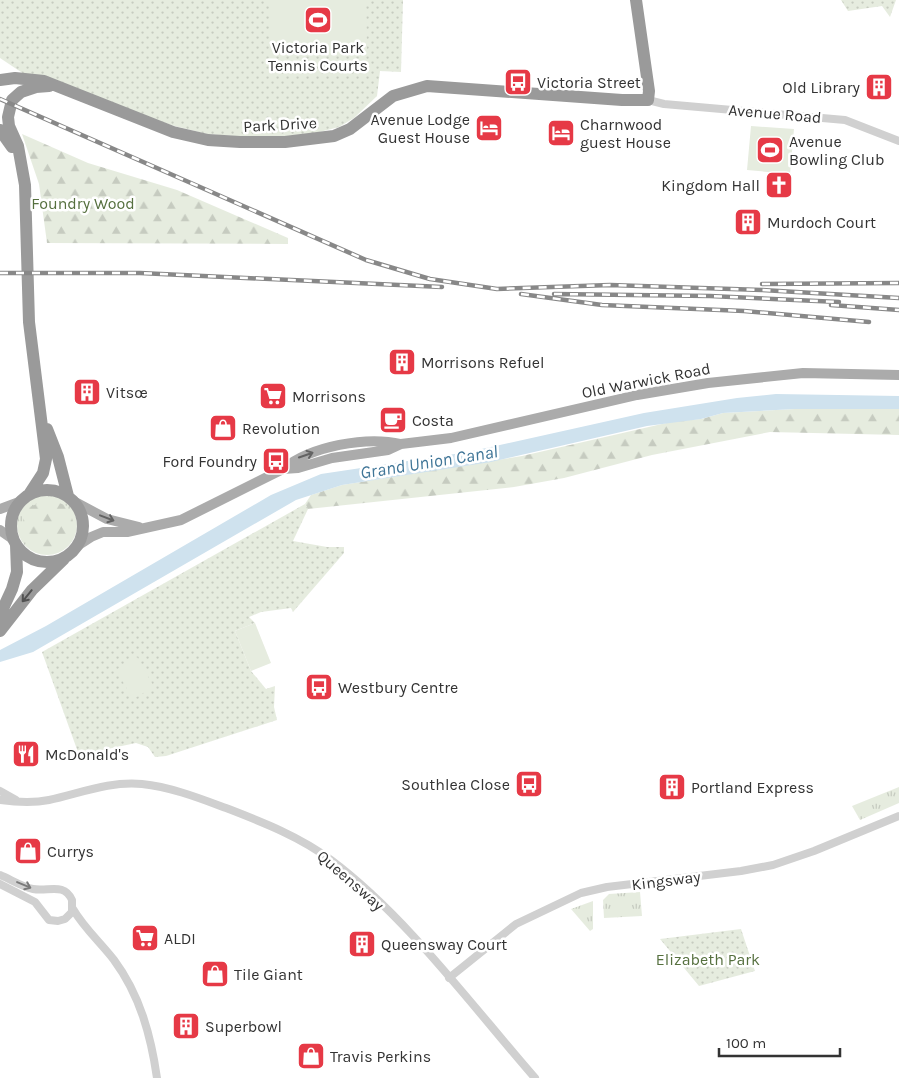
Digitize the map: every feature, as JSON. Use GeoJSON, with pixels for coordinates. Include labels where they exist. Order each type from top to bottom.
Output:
{"type":"FeatureCollection","features":[{"type":"Feature","properties":{"kind":"highway"},"geometry":{"type":"LineString","coordinates":[[636,0],[649,91],[648,100]]}},
{"type":"Feature","properties":{"kind":"highway","name":"Park Drive"},"geometry":{"type":"LineString","coordinates":[[0,80],[34,79],[58,86],[173,132],[216,141],[256,143],[306,141],[338,135],[350,129],[393,96],[427,86],[588,98],[648,100]]}},
{"type":"Feature","properties":{"kind":"highway","name":"Park Drive"},"geometry":{"type":"LineString","coordinates":[[3,125],[12,100],[17,95],[31,88],[58,86]]}},
{"type":"Feature","properties":{"kind":"highway"},"geometry":{"type":"LineString","coordinates":[[0,615],[12,589],[17,572],[11,518],[19,502],[30,493],[40,480],[45,468],[46,459],[29,322],[26,197],[18,146],[3,125]]}},
{"type":"Feature","properties":{"kind":"highway"},"geometry":{"type":"LineString","coordinates":[[0,631],[32,590],[77,546],[82,522],[72,499],[53,442],[42,421]]}},
{"type":"Feature","properties":{"kind":"highway"},"geometry":{"type":"LineString","coordinates":[[30,493],[47,490],[72,499]]}},
{"type":"Feature","properties":{"kind":"highway"},"geometry":{"type":"LineString","coordinates":[[15,543],[25,554],[36,560],[49,561],[68,556]]}},
{"type":"Feature","properties":{"kind":"main road","name":"Old Warwick Road"},"geometry":{"type":"LineString","coordinates":[[77,546],[97,534],[127,532],[167,524],[192,516],[283,469],[295,459],[336,447],[366,441],[386,441],[401,444],[451,438],[637,395],[742,378],[804,373],[899,375]]}},
{"type":"Feature","properties":{"kind":"main road","name":"Old Warwick Road"},"geometry":{"type":"LineString","coordinates":[[72,499],[107,519],[142,528]]}},
{"type":"Feature","properties":{"kind":"main road"},"geometry":{"type":"LineString","coordinates":[[0,509],[19,502]]}},
{"type":"Feature","properties":{"kind":"main road"},"geometry":{"type":"LineString","coordinates":[[0,530],[15,543]]}},
{"type":"Feature","properties":{"kind":"street","name":"Avenue Road"},"geometry":{"type":"LineString","coordinates":[[648,100],[664,104],[845,120],[899,141]]}},
{"type":"Feature","properties":{"kind":"street","name":"Queensway"},"geometry":{"type":"LineString","coordinates":[[0,800],[45,800],[106,785],[137,784],[176,791],[244,815],[297,838],[330,859],[385,909],[449,978],[535,1078]]}},
{"type":"Feature","properties":{"kind":"street","name":"Queensway"},"geometry":{"type":"LineString","coordinates":[[0,791],[16,800]]}},
{"type":"Feature","properties":{"kind":"street","name":"Kingsway"},"geometry":{"type":"LineString","coordinates":[[449,978],[516,924],[582,893],[607,887],[741,871],[774,865],[814,851],[899,816]]}},
{"type":"Feature","properties":{"kind":"street"},"geometry":{"type":"LineString","coordinates":[[0,875],[34,890],[59,888],[67,892],[72,900],[73,909],[83,925],[114,960],[135,996],[148,1033],[157,1078]]}},
{"type":"Feature","properties":{"kind":"street"},"geometry":{"type":"LineString","coordinates":[[0,884],[40,907]]}},
{"type":"Feature","properties":{"kind":"street"},"geometry":{"type":"LineString","coordinates":[[49,890],[42,896],[40,907],[43,914],[50,920],[58,921],[65,919],[83,925]]}},
{"type":"Feature","properties":{"kind":"street"},"geometry":{"type":"LineString","coordinates":[[65,919],[73,909]]}},
{"type":"Feature","properties":{"kind":"green space"},"geometry":{"type":"Polygon","coordinates":[[[0,0],[403,0],[401,72],[380,71],[377,96],[354,118],[339,127],[304,136],[246,137],[207,134],[171,125],[24,74],[0,58],[0,0]]]}},
{"type":"Feature","properties":{"kind":"green space","name":"Victoria Park Tennis Courts"},"geometry":{"type":"Polygon","coordinates":[[[269,0],[366,0],[367,53],[270,55],[269,0]]]}},
{"type":"Feature","properties":{"kind":"green space"},"geometry":{"type":"Polygon","coordinates":[[[841,0],[896,0],[890,17],[882,6],[848,11],[841,0]]]}},
{"type":"Feature","properties":{"kind":"green space","name":"Avenue Bowling Club"},"geometry":{"type":"Polygon","coordinates":[[[751,126],[794,129],[790,174],[747,170],[751,126]]]}},
{"type":"Feature","properties":{"kind":"green space","name":"Foundry Wood"},"geometry":{"type":"Polygon","coordinates":[[[22,134],[88,163],[177,190],[288,238],[288,244],[47,243],[39,184],[22,134]]]}},
{"type":"Feature","properties":{"kind":"green space"},"geometry":{"type":"Polygon","coordinates":[[[795,409],[899,409],[899,435],[770,432],[652,455],[564,478],[514,487],[308,509],[305,504],[311,495],[342,485],[522,456],[675,421],[701,419],[723,413],[795,409]]]}},
{"type":"Feature","properties":{"kind":"green space"},"geometry":{"type":"Polygon","coordinates":[[[47,495],[64,500],[72,508],[77,525],[72,542],[64,550],[47,555],[30,550],[22,542],[17,525],[22,508],[30,500],[47,495]]]}},
{"type":"Feature","properties":{"kind":"green space"},"geometry":{"type":"Polygon","coordinates":[[[49,499],[67,506],[73,521],[73,527],[68,538],[50,551],[35,547],[30,542],[26,537],[23,524],[27,508],[49,499]]]}},
{"type":"Feature","properties":{"kind":"green space"},"geometry":{"type":"Polygon","coordinates":[[[305,504],[308,509],[293,541],[327,547],[344,547],[344,553],[293,612],[291,608],[261,612],[249,617],[255,623],[235,631],[251,671],[266,689],[275,686],[274,707],[277,720],[166,756],[155,757],[148,747],[136,743],[79,755],[42,652],[305,504]]]}},
{"type":"Feature","properties":{"kind":"green space"},"geometry":{"type":"Polygon","coordinates":[[[255,623],[271,663],[251,671],[235,631],[255,623]]]}},
{"type":"Feature","properties":{"kind":"green space"},"geometry":{"type":"Polygon","coordinates":[[[137,657],[154,687],[133,699],[116,670],[137,657]]]}},
{"type":"Feature","properties":{"kind":"green space"},"geometry":{"type":"Polygon","coordinates":[[[899,787],[899,803],[860,820],[852,806],[899,787]]]}},
{"type":"Feature","properties":{"kind":"green space"},"geometry":{"type":"Polygon","coordinates":[[[640,892],[642,916],[604,918],[603,900],[609,894],[640,892]]]}},
{"type":"Feature","properties":{"kind":"green space"},"geometry":{"type":"Polygon","coordinates":[[[593,901],[593,929],[590,931],[571,909],[593,901]]]}},
{"type":"Feature","properties":{"kind":"green space","name":"Elizabeth Park"},"geometry":{"type":"Polygon","coordinates":[[[741,929],[755,971],[699,986],[660,939],[741,929]]]}},
{"type":"Feature","properties":{"kind":"water","name":"Grand Union Canal"},"geometry":{"type":"Polygon","coordinates":[[[776,394],[899,396],[899,409],[795,409],[723,413],[701,419],[647,426],[491,462],[342,485],[296,500],[33,652],[0,662],[0,650],[46,626],[271,495],[321,474],[468,452],[644,413],[737,398],[776,394]]]}},
{"type":"Feature","properties":{"kind":"railway"},"geometry":{"type":"LineString","coordinates":[[0,99],[366,260],[430,279],[497,289],[610,285],[762,290],[899,298]]}},
{"type":"Feature","properties":{"kind":"railway"},"geometry":{"type":"LineString","coordinates":[[0,273],[140,273],[442,287]]}},
{"type":"Feature","properties":{"kind":"railway"},"geometry":{"type":"LineString","coordinates":[[762,284],[899,283]]}},
{"type":"Feature","properties":{"kind":"railway"},"geometry":{"type":"LineString","coordinates":[[521,294],[602,305],[744,311],[869,322]]}},
{"type":"Feature","properties":{"kind":"railway"},"geometry":{"type":"LineString","coordinates":[[554,294],[710,296],[839,302]]}},
{"type":"Feature","properties":{"kind":"railway"},"geometry":{"type":"LineString","coordinates":[[831,305],[899,310]]}},
{"type":"Feature","properties":{"kind":"place","name":"Victoria Park Tennis Courts"},"geometry":{"type":"Point","coordinates":[318,20]}},
{"type":"Feature","properties":{"kind":"place","name":"Victoria Street"},"geometry":{"type":"Point","coordinates":[518,82]}},
{"type":"Feature","properties":{"kind":"place","name":"Old Library"},"geometry":{"type":"Point","coordinates":[879,87]}},
{"type":"Feature","properties":{"kind":"place","name":"Avenue Lodge Guest House"},"geometry":{"type":"Point","coordinates":[489,128]}},
{"type":"Feature","properties":{"kind":"place","name":"Charnwood guest House"},"geometry":{"type":"Point","coordinates":[561,133]}},
{"type":"Feature","properties":{"kind":"place","name":"Avenue Bowling Club"},"geometry":{"type":"Point","coordinates":[770,150]}},
{"type":"Feature","properties":{"kind":"place","name":"Kingdom Hall"},"geometry":{"type":"Point","coordinates":[779,185]}},
{"type":"Feature","properties":{"kind":"place","name":"Murdoch Court"},"geometry":{"type":"Point","coordinates":[748,222]}},
{"type":"Feature","properties":{"kind":"place","name":"Morrisons Refuel"},"geometry":{"type":"Point","coordinates":[402,362]}},
{"type":"Feature","properties":{"kind":"place","name":"Vitsœ"},"geometry":{"type":"Point","coordinates":[87,392]}},
{"type":"Feature","properties":{"kind":"place","name":"Morrisons"},"geometry":{"type":"Point","coordinates":[273,396]}},
{"type":"Feature","properties":{"kind":"place","name":"Costa"},"geometry":{"type":"Point","coordinates":[393,420]}},
{"type":"Feature","properties":{"kind":"place","name":"Revolution"},"geometry":{"type":"Point","coordinates":[223,428]}},
{"type":"Feature","properties":{"kind":"place","name":"Ford Foundry"},"geometry":{"type":"Point","coordinates":[276,461]}},
{"type":"Feature","properties":{"kind":"place","name":"Westbury Centre"},"geometry":{"type":"Point","coordinates":[319,687]}},
{"type":"Feature","properties":{"kind":"place","name":"McDonald's"},"geometry":{"type":"Point","coordinates":[26,754]}},
{"type":"Feature","properties":{"kind":"place","name":"Southlea Close"},"geometry":{"type":"Point","coordinates":[529,784]}},
{"type":"Feature","properties":{"kind":"place","name":"Portland Express"},"geometry":{"type":"Point","coordinates":[672,787]}},
{"type":"Feature","properties":{"kind":"place","name":"Currys"},"geometry":{"type":"Point","coordinates":[28,851]}},
{"type":"Feature","properties":{"kind":"place","name":"ALDI"},"geometry":{"type":"Point","coordinates":[145,938]}},
{"type":"Feature","properties":{"kind":"place","name":"Queensway Court"},"geometry":{"type":"Point","coordinates":[362,944]}},
{"type":"Feature","properties":{"kind":"place","name":"Tile Giant"},"geometry":{"type":"Point","coordinates":[215,974]}},
{"type":"Feature","properties":{"kind":"place","name":"Superbowl"},"geometry":{"type":"Point","coordinates":[186,1026]}},
{"type":"Feature","properties":{"kind":"place","name":"Travis Perkins"},"geometry":{"type":"Point","coordinates":[311,1056]}}]}
